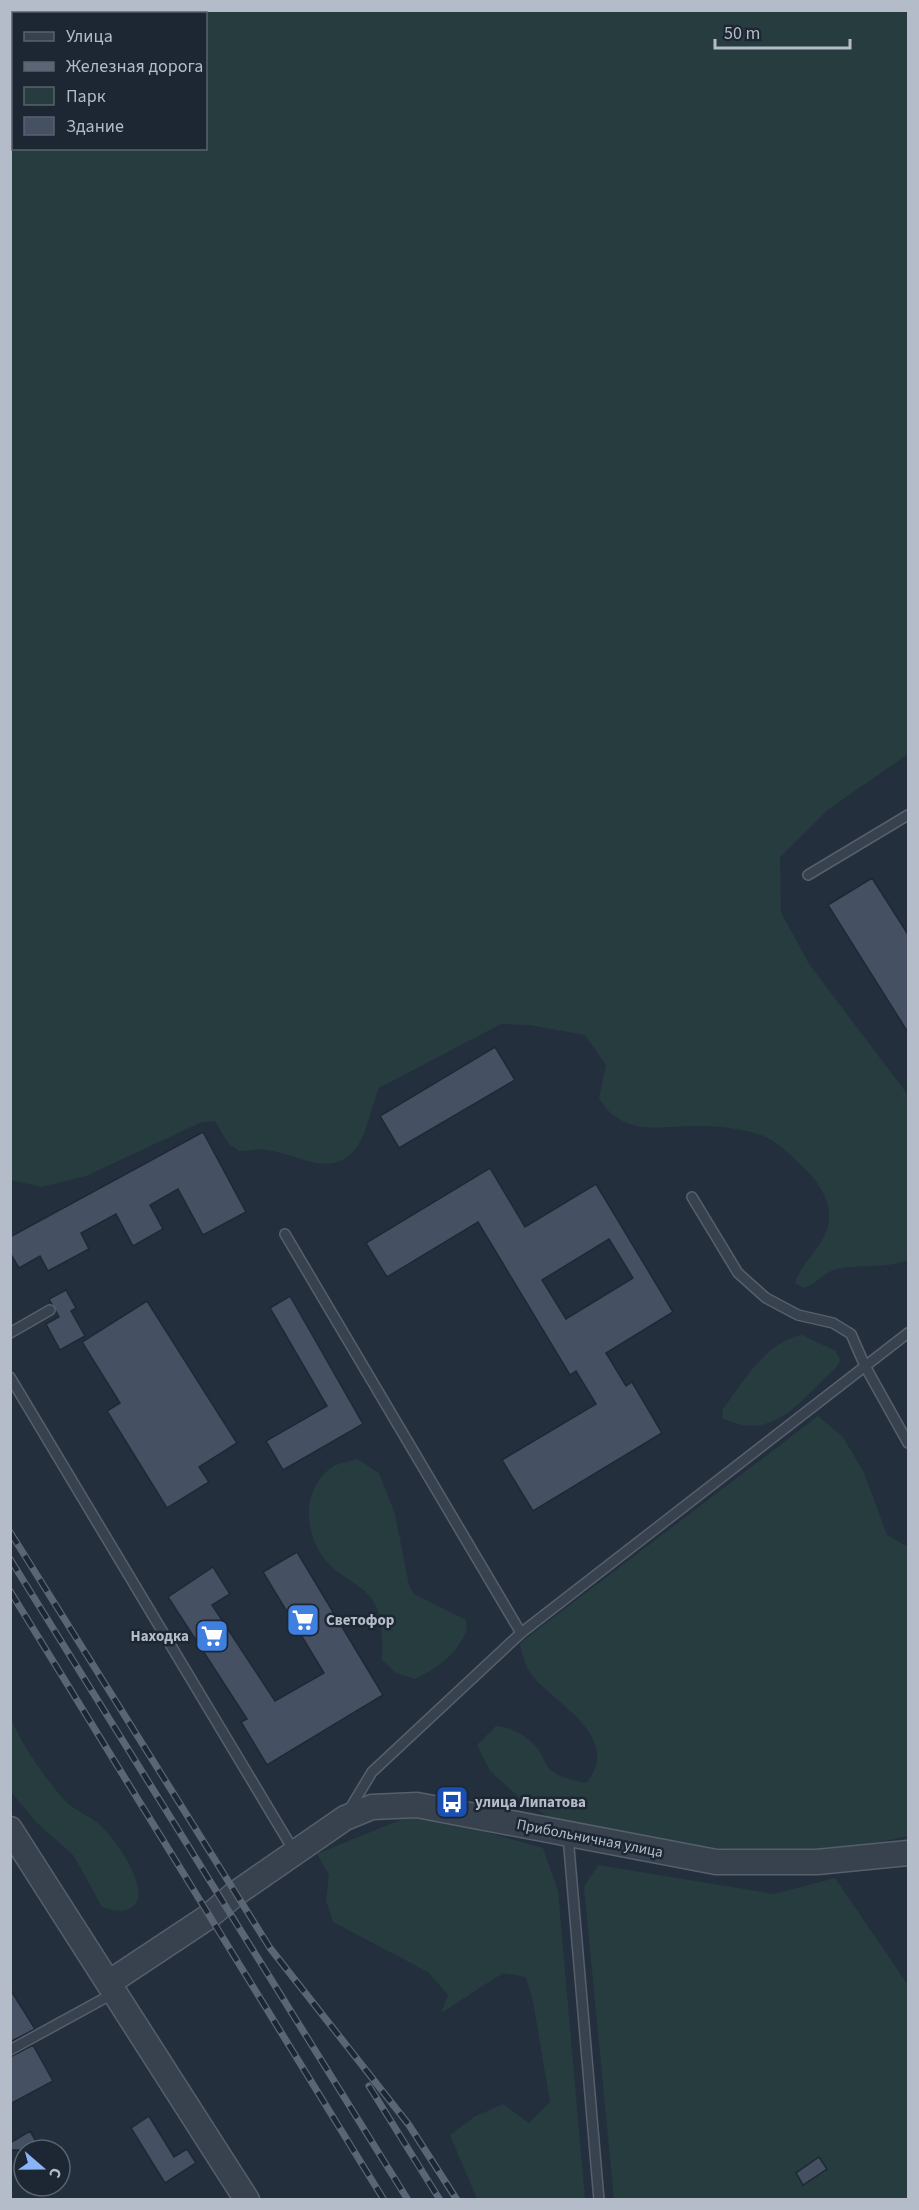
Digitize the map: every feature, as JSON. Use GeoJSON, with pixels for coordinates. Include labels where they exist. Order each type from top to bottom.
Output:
{"type":"FeatureCollection","features":[{"type":"Feature","properties":{"kind":"street","name":"Прибольничная улица"},"geometry":{"type":"LineString","coordinates":[[113,1987],[208,1917],[235,1894],[345,1818],[372,1807],[417,1805],[716,1862],[817,1862],[909,1852]]}},
{"type":"Feature","properties":{"kind":"street"},"geometry":{"type":"LineString","coordinates":[[14,1843],[113,1987],[248,2199]]}},
{"type":"Feature","properties":{"kind":"lane"},"geometry":{"type":"LineString","coordinates":[[808,875],[909,815]]}},
{"type":"Feature","properties":{"kind":"lane"},"geometry":{"type":"LineString","coordinates":[[692,1197],[738,1273],[766,1298],[798,1315],[833,1323],[851,1334],[865,1366],[909,1443]]}},
{"type":"Feature","properties":{"kind":"lane"},"geometry":{"type":"LineString","coordinates":[[285,1234],[521,1633]]}},
{"type":"Feature","properties":{"kind":"lane"},"geometry":{"type":"LineString","coordinates":[[10,1333],[50,1310]]}},
{"type":"Feature","properties":{"kind":"lane"},"geometry":{"type":"LineString","coordinates":[[345,1818],[372,1772],[521,1633],[909,1333]]}},
{"type":"Feature","properties":{"kind":"lane"},"geometry":{"type":"LineString","coordinates":[[10,1377],[295,1853]]}},
{"type":"Feature","properties":{"kind":"lane"},"geometry":{"type":"LineString","coordinates":[[568,1834],[599,2199]]}},
{"type":"Feature","properties":{"kind":"lane"},"geometry":{"type":"LineString","coordinates":[[10,2050],[113,1987]]}},
{"type":"Feature","properties":{"kind":"green space"},"geometry":{"type":"Polygon","coordinates":[[[10,11],[908,11],[908,754],[829,809],[780,857],[781,912],[809,964],[908,1095],[908,1260],[899,1263],[837,1269],[804,1288],[795,1283],[824,1237],[829,1213],[820,1187],[791,1155],[768,1138],[747,1131],[709,1126],[644,1127],[620,1120],[599,1098],[606,1065],[585,1035],[529,1025],[501,1024],[379,1088],[361,1140],[341,1161],[330,1164],[318,1163],[263,1149],[239,1151],[228,1143],[215,1121],[202,1122],[86,1176],[41,1187],[11,1180],[10,11]]]}},
{"type":"Feature","properties":{"kind":"green space"},"geometry":{"type":"Polygon","coordinates":[[[802,1335],[836,1351],[840,1360],[836,1368],[799,1404],[772,1422],[741,1425],[722,1418],[723,1409],[756,1364],[777,1346],[802,1335]]]}},
{"type":"Feature","properties":{"kind":"green space"},"geometry":{"type":"Polygon","coordinates":[[[818,1416],[843,1437],[864,1473],[887,1535],[908,1547],[908,1836],[829,1853],[702,1848],[635,1833],[555,1821],[522,1800],[490,1771],[477,1745],[496,1726],[515,1731],[526,1738],[540,1752],[550,1770],[570,1779],[586,1783],[595,1768],[597,1753],[593,1739],[585,1726],[530,1673],[520,1643],[818,1416]]]}},
{"type":"Feature","properties":{"kind":"green space"},"geometry":{"type":"Polygon","coordinates":[[[357,1459],[379,1473],[395,1514],[409,1585],[414,1594],[466,1620],[467,1629],[452,1653],[432,1670],[415,1679],[396,1673],[382,1660],[381,1622],[377,1608],[363,1590],[327,1562],[310,1528],[310,1503],[319,1480],[334,1466],[357,1459]]]}},
{"type":"Feature","properties":{"kind":"green space"},"geometry":{"type":"Polygon","coordinates":[[[11,1718],[28,1750],[59,1794],[66,1802],[100,1825],[121,1851],[138,1886],[135,1904],[128,1910],[119,1911],[102,1907],[74,1856],[37,1823],[11,1792],[11,1718]]]}},
{"type":"Feature","properties":{"kind":"green space"},"geometry":{"type":"Polygon","coordinates":[[[417,1813],[543,1848],[558,1891],[585,2199],[477,2199],[450,2135],[474,2117],[503,2104],[529,2123],[550,2102],[533,2002],[526,1977],[503,1973],[441,2013],[448,1995],[428,1972],[333,1922],[326,1900],[329,1875],[317,1854],[417,1813]]]}},
{"type":"Feature","properties":{"kind":"green space"},"geometry":{"type":"Polygon","coordinates":[[[598,1865],[774,1894],[835,1878],[908,1985],[908,2199],[614,2199],[584,1887],[598,1865]]]}},
{"type":"Feature","properties":{"kind":"building"},"geometry":{"type":"Polygon","coordinates":[[[872,878],[909,936],[909,1034],[828,905],[872,878]]]}},
{"type":"Feature","properties":{"kind":"building"},"geometry":{"type":"Polygon","coordinates":[[[495,1047],[515,1080],[399,1148],[380,1116],[495,1047]]]}},
{"type":"Feature","properties":{"kind":"building"},"geometry":{"type":"Polygon","coordinates":[[[203,1132],[246,1212],[203,1235],[178,1189],[150,1205],[163,1229],[133,1246],[116,1214],[81,1233],[89,1249],[48,1271],[40,1256],[19,1268],[10,1253],[10,1237],[203,1132]]]}},
{"type":"Feature","properties":{"kind":"building"},"geometry":{"type":"Polygon","coordinates":[[[490,1168],[525,1227],[596,1184],[673,1312],[606,1353],[626,1386],[632,1382],[662,1433],[533,1511],[502,1460],[596,1404],[576,1371],[570,1375],[478,1222],[387,1277],[366,1243],[490,1168]],[[609,1239],[542,1280],[566,1319],[633,1278],[609,1239]]]}},
{"type":"Feature","properties":{"kind":"building"},"geometry":{"type":"Polygon","coordinates":[[[66,1290],[76,1308],[71,1311],[85,1336],[60,1350],[46,1324],[59,1317],[49,1299],[66,1290]]]}},
{"type":"Feature","properties":{"kind":"building"},"geometry":{"type":"Polygon","coordinates":[[[290,1296],[363,1424],[283,1470],[266,1441],[327,1406],[270,1308],[290,1296]]]}},
{"type":"Feature","properties":{"kind":"building"},"geometry":{"type":"Polygon","coordinates":[[[147,1301],[237,1443],[199,1467],[209,1482],[167,1508],[107,1411],[120,1403],[82,1342],[147,1301]]]}},
{"type":"Feature","properties":{"kind":"building"},"geometry":{"type":"Polygon","coordinates":[[[297,1552],[383,1695],[267,1765],[241,1722],[247,1719],[168,1597],[213,1567],[230,1594],[212,1605],[275,1701],[324,1673],[263,1572],[297,1552]]]}},
{"type":"Feature","properties":{"kind":"building"},"geometry":{"type":"Polygon","coordinates":[[[10,1989],[35,2029],[10,2042],[10,1989]]]}},
{"type":"Feature","properties":{"kind":"building"},"geometry":{"type":"Polygon","coordinates":[[[33,2045],[53,2081],[10,2104],[10,2057],[33,2045]]]}},
{"type":"Feature","properties":{"kind":"building"},"geometry":{"type":"Polygon","coordinates":[[[149,2116],[174,2157],[187,2149],[196,2163],[165,2183],[131,2128],[149,2116]]]}},
{"type":"Feature","properties":{"kind":"building"},"geometry":{"type":"Polygon","coordinates":[[[30,2131],[34,2138],[18,2138],[30,2131]]]}},
{"type":"Feature","properties":{"kind":"building"},"geometry":{"type":"Polygon","coordinates":[[[819,2157],[827,2169],[803,2185],[796,2173],[819,2157]]]}},
{"type":"Feature","properties":{"kind":"railway"},"geometry":{"type":"LineString","coordinates":[[10,1532],[270,1948],[409,2125],[457,2200]]}},
{"type":"Feature","properties":{"kind":"railway"},"geometry":{"type":"LineString","coordinates":[[10,1559],[408,2200]]}},
{"type":"Feature","properties":{"kind":"railway"},"geometry":{"type":"LineString","coordinates":[[10,1591],[384,2200]]}},
{"type":"Feature","properties":{"kind":"railway"},"geometry":{"type":"LineString","coordinates":[[369,2086],[440,2200]]}},
{"type":"Feature","properties":{"kind":"place","name":"Светофор"},"geometry":{"type":"Point","coordinates":[303,1620]}},
{"type":"Feature","properties":{"kind":"place","name":"Находка"},"geometry":{"type":"Point","coordinates":[212,1636]}},
{"type":"Feature","properties":{"kind":"place","name":"улица Липатова"},"geometry":{"type":"Point","coordinates":[452,1802]}}]}
